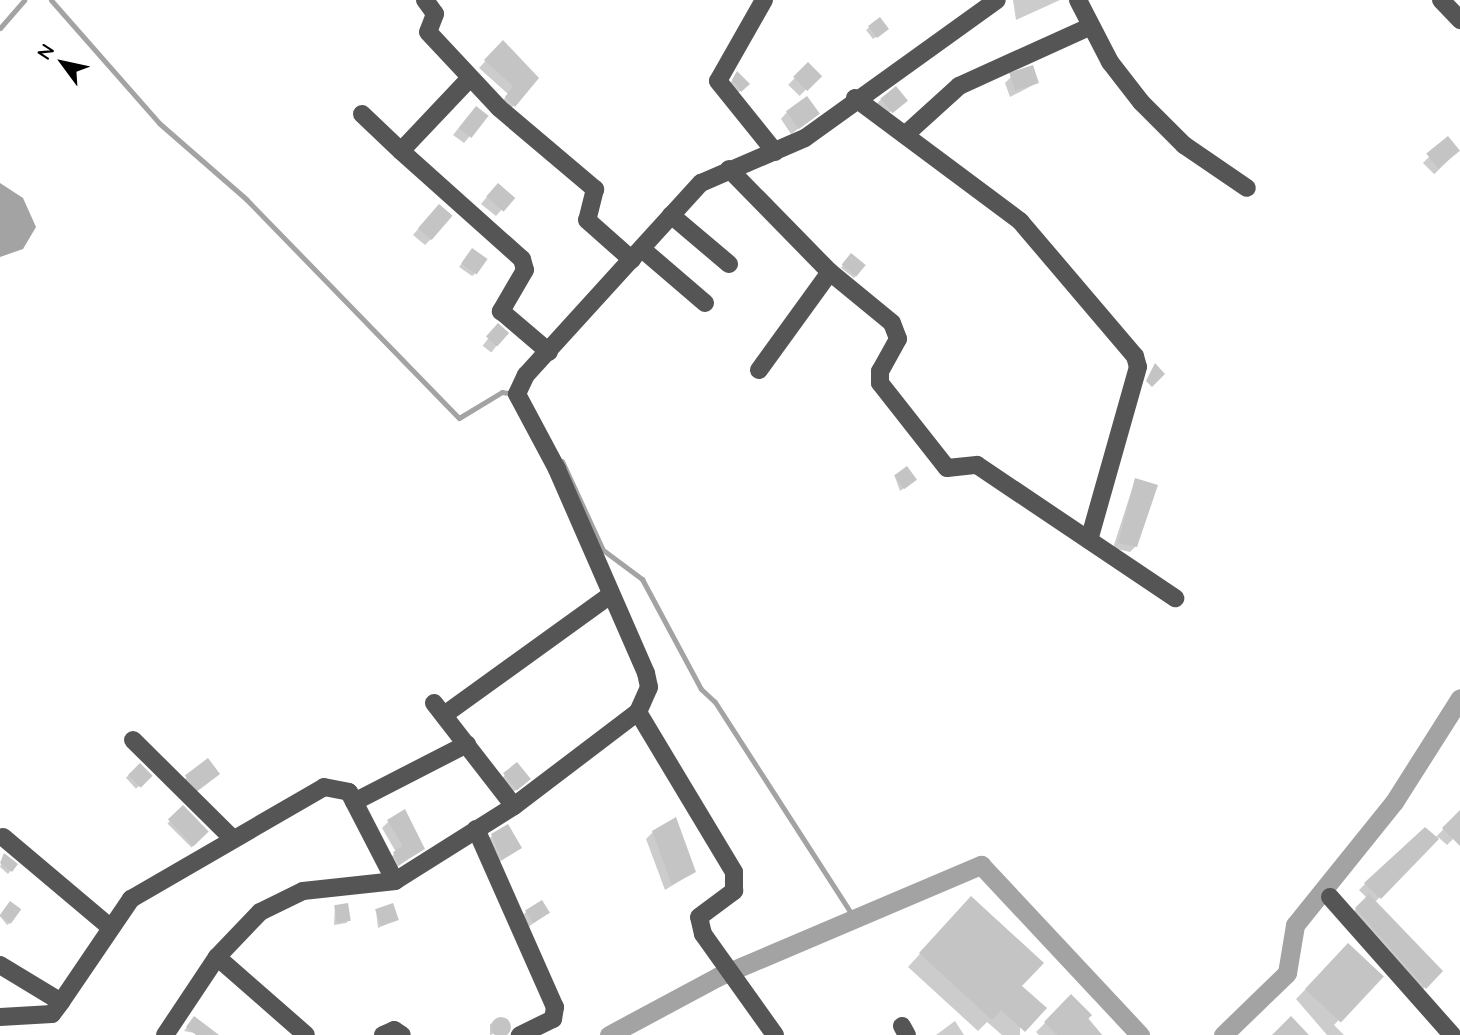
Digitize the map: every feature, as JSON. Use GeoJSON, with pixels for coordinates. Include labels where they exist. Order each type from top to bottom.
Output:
{"type":"FeatureCollection","features":[{"type":"Feature","properties":{"kind":"street"},"geometry":{"type":"LineString","coordinates":[[425,0],[435,14],[428,32],[470,78],[596,189],[587,220],[705,303]]}},
{"type":"Feature","properties":{"kind":"street"},"geometry":{"type":"LineString","coordinates":[[764,0],[718,81],[775,152]]}},
{"type":"Feature","properties":{"kind":"street"},"geometry":{"type":"LineString","coordinates":[[165,1035],[217,957],[260,912],[286,897],[395,881],[514,806],[638,712],[649,687],[646,673],[609,596],[557,469],[517,394],[549,352],[701,183],[775,152],[997,0]]}},
{"type":"Feature","properties":{"kind":"street"},"geometry":{"type":"LineString","coordinates":[[1078,0],[1091,26],[1141,102],[1184,145],[1247,188]]}},
{"type":"Feature","properties":{"kind":"street"},"geometry":{"type":"LineString","coordinates":[[1441,0],[1460,20]]}},
{"type":"Feature","properties":{"kind":"street"},"geometry":{"type":"LineString","coordinates":[[905,135],[959,86],[1091,26]]}},
{"type":"Feature","properties":{"kind":"street"},"geometry":{"type":"LineString","coordinates":[[401,151],[470,78]]}},
{"type":"Feature","properties":{"kind":"street"},"geometry":{"type":"LineString","coordinates":[[855,98],[1020,221],[1138,362],[1089,540]]}},
{"type":"Feature","properties":{"kind":"street"},"geometry":{"type":"LineString","coordinates":[[362,114],[522,259],[526,270],[501,311],[549,352]]}},
{"type":"Feature","properties":{"kind":"street"},"geometry":{"type":"LineString","coordinates":[[729,169],[830,272],[898,331],[880,383],[947,468],[977,464],[1175,598]]}},
{"type":"Feature","properties":{"kind":"street"},"geometry":{"type":"LineString","coordinates":[[671,215],[729,264]]}},
{"type":"Feature","properties":{"kind":"street"},"geometry":{"type":"LineString","coordinates":[[759,370],[830,272]]}},
{"type":"Feature","properties":{"kind":"street"},"geometry":{"type":"LineString","coordinates":[[514,806],[439,709],[609,596]]}},
{"type":"Feature","properties":{"kind":"street"},"geometry":{"type":"LineString","coordinates":[[638,712],[734,872],[734,891],[699,917],[732,981],[775,1035]]}},
{"type":"Feature","properties":{"kind":"street"},"geometry":{"type":"LineString","coordinates":[[134,740],[231,837]]}},
{"type":"Feature","properties":{"kind":"street"},"geometry":{"type":"LineString","coordinates":[[354,802],[467,744]]}},
{"type":"Feature","properties":{"kind":"street"},"geometry":{"type":"LineString","coordinates":[[0,1017],[52,1014],[131,899],[180,875],[231,837],[324,788],[345,788],[395,881]]}},
{"type":"Feature","properties":{"kind":"street"},"geometry":{"type":"LineString","coordinates":[[476,829],[555,1007],[553,1019],[520,1035]]}},
{"type":"Feature","properties":{"kind":"street"},"geometry":{"type":"LineString","coordinates":[[3,837],[111,928]]}},
{"type":"Feature","properties":{"kind":"street"},"geometry":{"type":"LineString","coordinates":[[1331,898],[1452,1035]]}},
{"type":"Feature","properties":{"kind":"street"},"geometry":{"type":"LineString","coordinates":[[217,957],[306,1035]]}},
{"type":"Feature","properties":{"kind":"street"},"geometry":{"type":"LineString","coordinates":[[0,965],[61,1002]]}},
{"type":"Feature","properties":{"kind":"street"},"geometry":{"type":"LineString","coordinates":[[383,1035],[402,1035]]}},
{"type":"Feature","properties":{"kind":"shaded area"},"geometry":{"type":"Polygon","coordinates":[[[0,183],[23,198],[36,227],[23,249],[0,257],[0,183]]]}},
{"type":"Feature","properties":{"kind":"building"},"geometry":{"type":"Polygon","coordinates":[[[880,17],[889,29],[877,38],[868,26],[880,17]]]}},
{"type":"Feature","properties":{"kind":"building"},"geometry":{"type":"Polygon","coordinates":[[[503,40],[539,78],[515,107],[505,97],[513,86],[484,60],[503,40]]]}},
{"type":"Feature","properties":{"kind":"building"},"geometry":{"type":"Polygon","coordinates":[[[808,62],[822,76],[807,91],[793,77],[808,62]]]}},
{"type":"Feature","properties":{"kind":"building"},"geometry":{"type":"Polygon","coordinates":[[[1033,65],[1039,83],[1015,91],[1009,73],[1033,65]]]}},
{"type":"Feature","properties":{"kind":"building"},"geometry":{"type":"Polygon","coordinates":[[[737,71],[750,84],[741,92],[732,80],[737,71]]]}},
{"type":"Feature","properties":{"kind":"building"},"geometry":{"type":"Polygon","coordinates":[[[896,86],[908,101],[892,113],[880,99],[896,86]]]}},
{"type":"Feature","properties":{"kind":"building"},"geometry":{"type":"Polygon","coordinates":[[[807,96],[820,114],[799,129],[786,111],[807,96]]]}},
{"type":"Feature","properties":{"kind":"building"},"geometry":{"type":"Polygon","coordinates":[[[476,106],[489,116],[471,138],[459,128],[476,106]]]}},
{"type":"Feature","properties":{"kind":"building"},"geometry":{"type":"Polygon","coordinates":[[[1448,136],[1460,151],[1438,168],[1426,154],[1448,136]]]}},
{"type":"Feature","properties":{"kind":"building"},"geometry":{"type":"Polygon","coordinates":[[[498,183],[515,198],[504,212],[486,197],[498,183]]]}},
{"type":"Feature","properties":{"kind":"building"},"geometry":{"type":"Polygon","coordinates":[[[439,204],[453,216],[432,240],[418,228],[439,204]]]}},
{"type":"Feature","properties":{"kind":"building"},"geometry":{"type":"Polygon","coordinates":[[[472,248],[488,259],[477,274],[461,264],[472,248]]]}},
{"type":"Feature","properties":{"kind":"building"},"geometry":{"type":"Polygon","coordinates":[[[851,253],[866,265],[856,277],[842,265],[851,253]]]}},
{"type":"Feature","properties":{"kind":"building"},"geometry":{"type":"Polygon","coordinates":[[[498,323],[509,333],[497,346],[486,336],[498,323]]]}},
{"type":"Feature","properties":{"kind":"building"},"geometry":{"type":"Polygon","coordinates":[[[1155,363],[1165,374],[1152,387],[1146,381],[1155,363]]]}},
{"type":"Feature","properties":{"kind":"building"},"geometry":{"type":"Polygon","coordinates":[[[907,466],[917,480],[904,489],[894,475],[907,466]]]}},
{"type":"Feature","properties":{"kind":"building"},"geometry":{"type":"Polygon","coordinates":[[[1135,478],[1158,485],[1137,547],[1118,543],[1135,478]]]}},
{"type":"Feature","properties":{"kind":"building"},"geometry":{"type":"Polygon","coordinates":[[[208,758],[220,774],[197,791],[185,775],[208,758]]]}},
{"type":"Feature","properties":{"kind":"building"},"geometry":{"type":"Polygon","coordinates":[[[517,762],[531,779],[517,790],[503,773],[517,762]]]}},
{"type":"Feature","properties":{"kind":"building"},"geometry":{"type":"Polygon","coordinates":[[[140,763],[153,776],[141,788],[128,775],[140,763]]]}},
{"type":"Feature","properties":{"kind":"building"},"geometry":{"type":"Polygon","coordinates":[[[183,805],[209,832],[194,846],[168,820],[183,805]]]}},
{"type":"Feature","properties":{"kind":"building"},"geometry":{"type":"Polygon","coordinates":[[[405,809],[425,849],[399,865],[393,852],[403,846],[387,820],[405,809]]]}},
{"type":"Feature","properties":{"kind":"building"},"geometry":{"type":"Polygon","coordinates":[[[1460,810],[1460,846],[1442,828],[1460,810]]]}},
{"type":"Feature","properties":{"kind":"building"},"geometry":{"type":"Polygon","coordinates":[[[676,817],[696,872],[672,885],[652,831],[676,817]]]}},
{"type":"Feature","properties":{"kind":"building"},"geometry":{"type":"Polygon","coordinates":[[[508,824],[522,848],[502,860],[491,834],[508,824]]]}},
{"type":"Feature","properties":{"kind":"building"},"geometry":{"type":"Polygon","coordinates":[[[1425,827],[1439,839],[1381,899],[1364,883],[1425,827]]]}},
{"type":"Feature","properties":{"kind":"building"},"geometry":{"type":"Polygon","coordinates":[[[4,853],[18,864],[12,872],[0,863],[4,853]]]}},
{"type":"Feature","properties":{"kind":"building"},"geometry":{"type":"Polygon","coordinates":[[[1369,894],[1443,971],[1426,989],[1355,908],[1369,894]]]}},
{"type":"Feature","properties":{"kind":"building"},"geometry":{"type":"Polygon","coordinates":[[[971,896],[1044,963],[1022,986],[1047,1008],[1025,1032],[1001,1010],[992,1020],[919,953],[971,896]]]}},
{"type":"Feature","properties":{"kind":"building"},"geometry":{"type":"Polygon","coordinates":[[[542,900],[550,913],[533,923],[525,911],[542,900]]]}},
{"type":"Feature","properties":{"kind":"building"},"geometry":{"type":"Polygon","coordinates":[[[10,901],[21,909],[11,924],[0,916],[10,901]]]}},
{"type":"Feature","properties":{"kind":"building"},"geometry":{"type":"Polygon","coordinates":[[[348,903],[351,921],[337,923],[334,905],[348,903]]]}},
{"type":"Feature","properties":{"kind":"building"},"geometry":{"type":"Polygon","coordinates":[[[393,903],[399,920],[381,926],[375,909],[393,903]]]}},
{"type":"Feature","properties":{"kind":"building"},"geometry":{"type":"Polygon","coordinates":[[[1348,943],[1384,976],[1341,1022],[1305,989],[1348,943]]]}},
{"type":"Feature","properties":{"kind":"building"},"geometry":{"type":"Polygon","coordinates":[[[1071,994],[1092,1015],[1088,1019],[1102,1035],[1057,1035],[1044,1022],[1071,994]]]}},
{"type":"Feature","properties":{"kind":"building"},"geometry":{"type":"Polygon","coordinates":[[[194,1016],[219,1035],[196,1035],[186,1027],[194,1016]]]}},
{"type":"Feature","properties":{"kind":"building"},"geometry":{"type":"Polygon","coordinates":[[[1291,1016],[1309,1035],[1272,1035],[1291,1016]]]}},
{"type":"Feature","properties":{"kind":"building"},"geometry":{"type":"Polygon","coordinates":[[[501,1017],[508,1020],[511,1027],[508,1034],[501,1037],[494,1034],[491,1027],[494,1020],[501,1017]]]}},
{"type":"Feature","properties":{"kind":"waterway"},"geometry":{"type":"LineString","coordinates":[[0,28],[24,0]]}},
{"type":"Feature","properties":{"kind":"waterway"},"geometry":{"type":"LineString","coordinates":[[51,0],[159,123],[246,199],[459,418],[502,392],[514,394]]}},
{"type":"Feature","properties":{"kind":"waterway"},"geometry":{"type":"LineString","coordinates":[[562,461],[603,550],[642,579],[701,689],[715,702],[855,919]]}},
{"type":"Feature","properties":{"kind":"waterway"},"geometry":{"type":"LineString","coordinates":[[1223,1035],[1287,973],[1295,925],[1394,802],[1460,698]]}},
{"type":"Feature","properties":{"kind":"waterway"},"geometry":{"type":"LineString","coordinates":[[609,1035],[717,977],[981,865],[1140,1035]]}}]}
